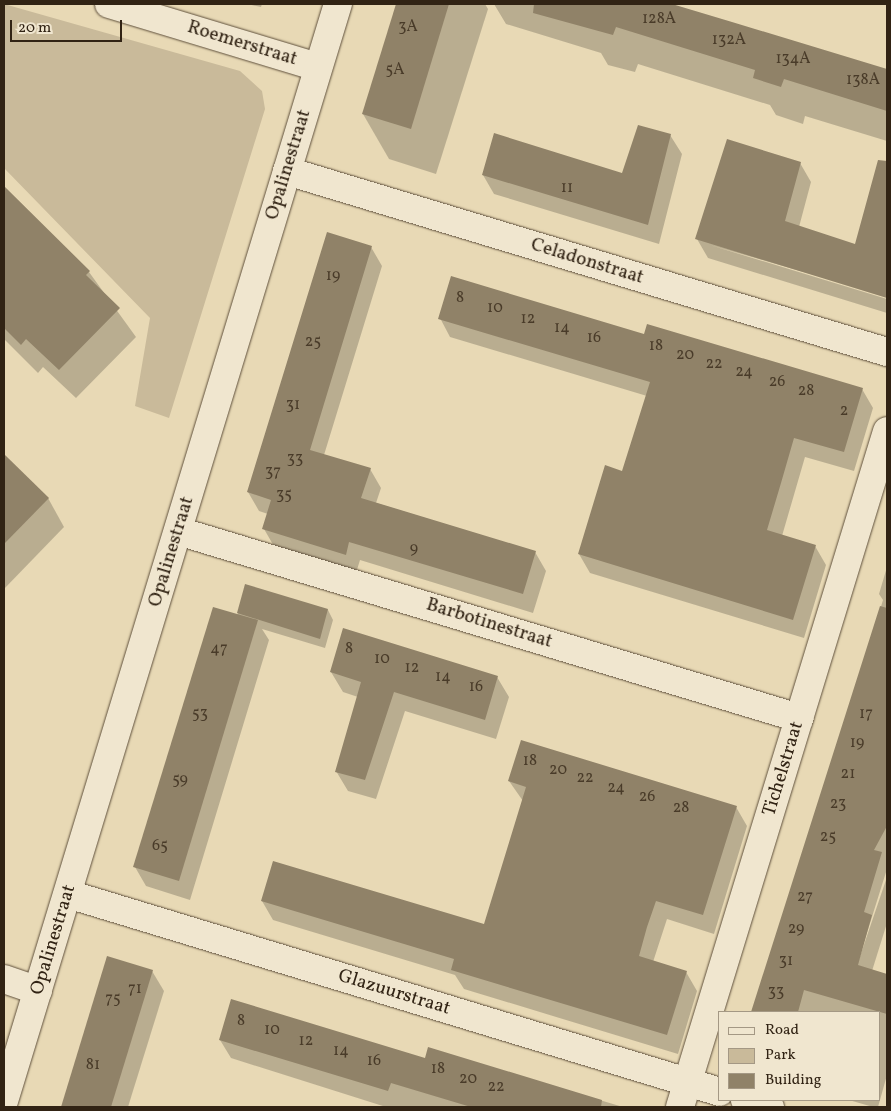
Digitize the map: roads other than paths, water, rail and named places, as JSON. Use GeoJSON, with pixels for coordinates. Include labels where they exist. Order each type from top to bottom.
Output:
{"type":"FeatureCollection","features":[{"type":"Feature","properties":{"kind":"street","name":"Roemerstraat"},"geometry":{"type":"LineString","coordinates":[[109,4],[318,67]]}},
{"type":"Feature","properties":{"kind":"street","name":"Opalinestraat"},"geometry":{"type":"LineString","coordinates":[[4,1100],[338,4]]}},
{"type":"Feature","properties":{"kind":"street","name":"Celadonstraat"},"geometry":{"type":"LineString","coordinates":[[288,172],[887,352]]}},
{"type":"Feature","properties":{"kind":"street","name":"Tichelstraat"},"geometry":{"type":"LineString","coordinates":[[684,1095],[887,431]]}},
{"type":"Feature","properties":{"kind":"street","name":"Barbotinestraat"},"geometry":{"type":"LineString","coordinates":[[178,530],[799,718]]}},
{"type":"Feature","properties":{"kind":"street","name":"Glazuurstraat"},"geometry":{"type":"LineString","coordinates":[[68,894],[684,1095],[718,1092]]}},
{"type":"Feature","properties":{"kind":"street"},"geometry":{"type":"LineString","coordinates":[[4,979],[38,991]]}},
{"type":"Feature","properties":{"kind":"street"},"geometry":{"type":"LineString","coordinates":[[749,1101],[770,1107]]}}]}
